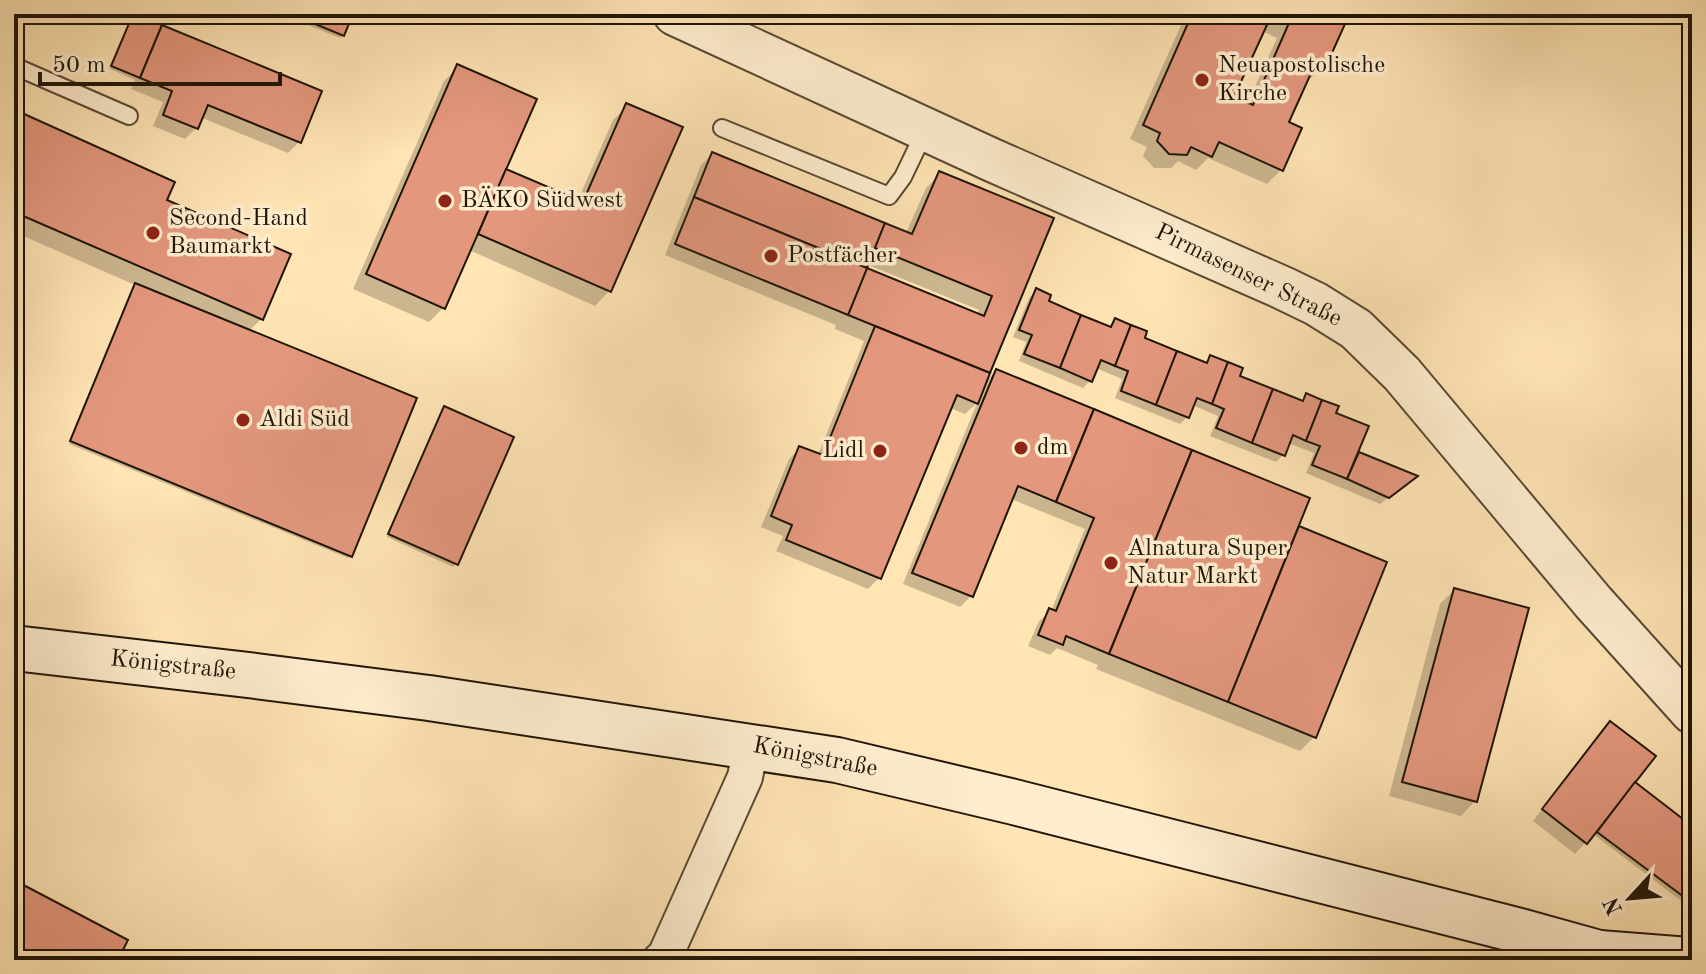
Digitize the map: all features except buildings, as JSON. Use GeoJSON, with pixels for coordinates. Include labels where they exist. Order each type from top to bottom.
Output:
{"type":"FeatureCollection","features":[{"type":"Feature","properties":{"kind":"main road","name":"Königstraße"},"geometry":{"type":"LineString","coordinates":[[14,648],[429,698],[837,760],[1520,931],[1607,957],[1689,960]]}},
{"type":"Feature","properties":{"kind":"street","name":"Pirmasenser Straße"},"geometry":{"type":"LineString","coordinates":[[675,14],[1283,288],[1356,329],[1402,374],[1593,602],[1692,712]]}},
{"type":"Feature","properties":{"kind":"street"},"geometry":{"type":"LineString","coordinates":[[664,959],[745,777],[751,746]]}},
{"type":"Feature","properties":{"kind":"lane"},"geometry":{"type":"LineString","coordinates":[[14,66],[129,116]]}},
{"type":"Feature","properties":{"kind":"lane"},"geometry":{"type":"LineString","coordinates":[[722,128],[889,196],[903,177],[926,129]]}},
{"type":"Feature","properties":{"kind":"place","name":"Neuapostolische Kirche"},"geometry":{"type":"Point","coordinates":[1202,80]}},
{"type":"Feature","properties":{"kind":"place","name":"BÄKO Südwest"},"geometry":{"type":"Point","coordinates":[445,201]}},
{"type":"Feature","properties":{"kind":"place","name":"Second-Hand Baumarkt"},"geometry":{"type":"Point","coordinates":[153,233]}},
{"type":"Feature","properties":{"kind":"place","name":"Postfächer"},"geometry":{"type":"Point","coordinates":[771,256]}},
{"type":"Feature","properties":{"kind":"place","name":"Aldi Süd"},"geometry":{"type":"Point","coordinates":[243,420]}},
{"type":"Feature","properties":{"kind":"place","name":"dm"},"geometry":{"type":"Point","coordinates":[1021,448]}},
{"type":"Feature","properties":{"kind":"place","name":"Lidl"},"geometry":{"type":"Point","coordinates":[880,451]}},
{"type":"Feature","properties":{"kind":"place","name":"Alnatura Super Natur Markt"},"geometry":{"type":"Point","coordinates":[1111,563]}}]}
